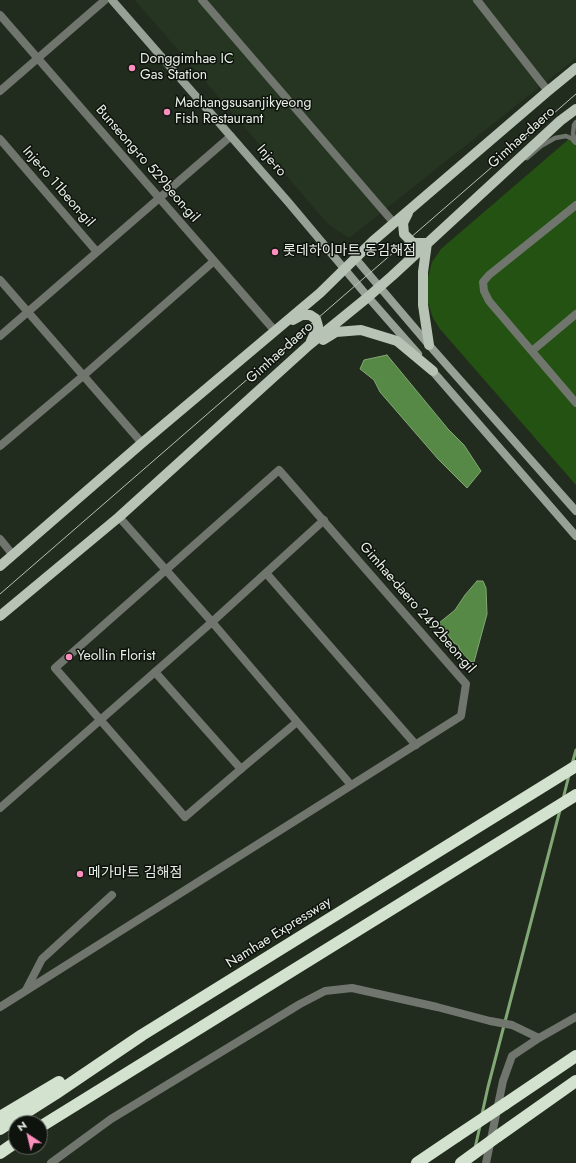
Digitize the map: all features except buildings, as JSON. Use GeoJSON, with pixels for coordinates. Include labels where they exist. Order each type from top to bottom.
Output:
{"type":"FeatureCollection","features":[{"type":"Feature","properties":{"kind":"highway","name":"Namhae Expressway"},"geometry":{"type":"LineString","coordinates":[[0,1129],[142,1035],[576,766]]}},
{"type":"Feature","properties":{"kind":"highway"},"geometry":{"type":"LineString","coordinates":[[48,1122],[576,795]]}},
{"type":"Feature","properties":{"kind":"highway"},"geometry":{"type":"LineString","coordinates":[[0,1117],[142,1035]]}},
{"type":"Feature","properties":{"kind":"highway"},"geometry":{"type":"LineString","coordinates":[[417,1163],[576,1056]]}},
{"type":"Feature","properties":{"kind":"highway"},"geometry":{"type":"LineString","coordinates":[[461,1163],[576,1081]]}},
{"type":"Feature","properties":{"kind":"main road","name":"Inje-ro"},"geometry":{"type":"LineString","coordinates":[[112,0],[576,536]]}},
{"type":"Feature","properties":{"kind":"main road","name":"Gimhae-daero"},"geometry":{"type":"LineString","coordinates":[[0,566],[142,443],[320,293],[355,258],[394,223],[576,68]]}},
{"type":"Feature","properties":{"kind":"main road","name":"Gimhae-daero"},"geometry":{"type":"LineString","coordinates":[[0,616],[119,517],[309,345],[380,287],[560,121],[576,109]]}},
{"type":"Feature","properties":{"kind":"main road"},"geometry":{"type":"LineString","coordinates":[[410,209],[403,224],[404,234],[412,243],[428,243],[423,272],[423,305],[429,346]]}},
{"type":"Feature","properties":{"kind":"main road"},"geometry":{"type":"LineString","coordinates":[[355,258],[429,346],[576,511]]}},
{"type":"Feature","properties":{"kind":"main road"},"geometry":{"type":"LineString","coordinates":[[278,329],[302,315],[310,315],[316,319],[318,326],[309,345]]}},
{"type":"Feature","properties":{"kind":"main road"},"geometry":{"type":"LineString","coordinates":[[293,360],[336,332],[361,330],[397,341],[433,371]]}},
{"type":"Feature","properties":{"kind":"street"},"geometry":{"type":"LineString","coordinates":[[0,90],[105,0]]}},
{"type":"Feature","properties":{"kind":"street"},"geometry":{"type":"LineString","coordinates":[[202,0],[394,223]]}},
{"type":"Feature","properties":{"kind":"street"},"geometry":{"type":"LineString","coordinates":[[477,0],[548,91]]}},
{"type":"Feature","properties":{"kind":"street","name":"Bunseong-ro 529beon-gil"},"geometry":{"type":"LineString","coordinates":[[0,15],[214,261],[278,329]]}},
{"type":"Feature","properties":{"kind":"street"},"geometry":{"type":"LineString","coordinates":[[0,336],[231,136]]}},
{"type":"Feature","properties":{"kind":"street","name":"Inje-ro 11beon-gil"},"geometry":{"type":"LineString","coordinates":[[0,139],[97,252]]}},
{"type":"Feature","properties":{"kind":"street"},"geometry":{"type":"LineString","coordinates":[[576,206],[489,275],[483,282],[484,291],[489,301],[576,403]]}},
{"type":"Feature","properties":{"kind":"street"},"geometry":{"type":"LineString","coordinates":[[0,446],[83,376],[214,261]]}},
{"type":"Feature","properties":{"kind":"street"},"geometry":{"type":"LineString","coordinates":[[0,280],[142,443]]}},
{"type":"Feature","properties":{"kind":"street"},"geometry":{"type":"LineString","coordinates":[[532,351],[576,314]]}},
{"type":"Feature","properties":{"kind":"street","name":"Gimhae-daero 2492beon-gil"},"geometry":{"type":"LineString","coordinates":[[0,1007],[461,716],[466,684],[279,470],[55,668],[185,817],[297,722]]}},
{"type":"Feature","properties":{"kind":"street"},"geometry":{"type":"LineString","coordinates":[[119,517],[212,622],[352,785]]}},
{"type":"Feature","properties":{"kind":"street"},"geometry":{"type":"LineString","coordinates":[[1,804],[212,622],[324,520]]}},
{"type":"Feature","properties":{"kind":"street"},"geometry":{"type":"LineString","coordinates":[[0,539],[13,555]]}},
{"type":"Feature","properties":{"kind":"street"},"geometry":{"type":"LineString","coordinates":[[266,573],[416,745]]}},
{"type":"Feature","properties":{"kind":"street"},"geometry":{"type":"LineString","coordinates":[[155,672],[241,769]]}},
{"type":"Feature","properties":{"kind":"street"},"geometry":{"type":"LineString","coordinates":[[26,990],[42,959],[112,895]]}},
{"type":"Feature","properties":{"kind":"street"},"geometry":{"type":"LineString","coordinates":[[51,1163],[117,1115],[300,1004],[325,992],[352,988],[437,1007],[490,1021],[509,1024],[539,1038]]}},
{"type":"Feature","properties":{"kind":"street"},"geometry":{"type":"LineString","coordinates":[[486,1163],[503,1081],[512,1056],[539,1038],[576,1017]]}},
{"type":"Feature","properties":{"kind":"lane"},"geometry":{"type":"LineString","coordinates":[[576,122],[574,125],[573,134],[576,140]]}},
{"type":"Feature","properties":{"kind":"lane"},"geometry":{"type":"LineString","coordinates":[[478,196],[541,146],[555,138],[566,136],[576,140]]}},
{"type":"Feature","properties":{"kind":"shaded area"},"geometry":{"type":"Polygon","coordinates":[[[135,0],[576,0],[576,58],[349,238],[328,224],[135,0]]]}},
{"type":"Feature","properties":{"kind":"shaded area"},"geometry":{"type":"Polygon","coordinates":[[[576,133],[576,485],[440,329],[433,318],[426,297],[427,281],[432,262],[441,249],[576,133]]]}},
{"type":"Feature","properties":{"kind":"shaded area"},"geometry":{"type":"Polygon","coordinates":[[[387,355],[448,429],[464,445],[481,471],[467,488],[438,459],[380,392],[374,380],[360,369],[364,360],[387,355]]]}},
{"type":"Feature","properties":{"kind":"shaded area"},"geometry":{"type":"Polygon","coordinates":[[[477,581],[483,581],[486,588],[487,614],[474,662],[470,661],[460,650],[458,645],[454,643],[439,623],[455,610],[477,581]]]}},
{"type":"Feature","properties":{"kind":"waterway"},"geometry":{"type":"LineString","coordinates":[[572,764],[576,750]]}},
{"type":"Feature","properties":{"kind":"waterway"},"geometry":{"type":"LineString","coordinates":[[563,799],[569,775]]}},
{"type":"Feature","properties":{"kind":"waterway"},"geometry":{"type":"LineString","coordinates":[[482,1114],[560,810]]}},
{"type":"Feature","properties":{"kind":"waterway"},"geometry":{"type":"LineString","coordinates":[[475,1148],[480,1126]]}},
{"type":"Feature","properties":{"kind":"tram line"},"geometry":{"type":"LineString","coordinates":[[0,594],[576,94]]}},
{"type":"Feature","properties":{"kind":"place","name":"Donggimhae IC Gas Station"},"geometry":{"type":"Point","coordinates":[132,68]}},
{"type":"Feature","properties":{"kind":"place","name":"Machangsusanjikyeong Fish Restaurant"},"geometry":{"type":"Point","coordinates":[167,112]}},
{"type":"Feature","properties":{"kind":"place","name":"롯데하이마트 동김해점"},"geometry":{"type":"Point","coordinates":[275,252]}},
{"type":"Feature","properties":{"kind":"place","name":"Yeollin Florist"},"geometry":{"type":"Point","coordinates":[69,657]}},
{"type":"Feature","properties":{"kind":"place","name":"메가마트 김해점"},"geometry":{"type":"Point","coordinates":[80,874]}}]}
